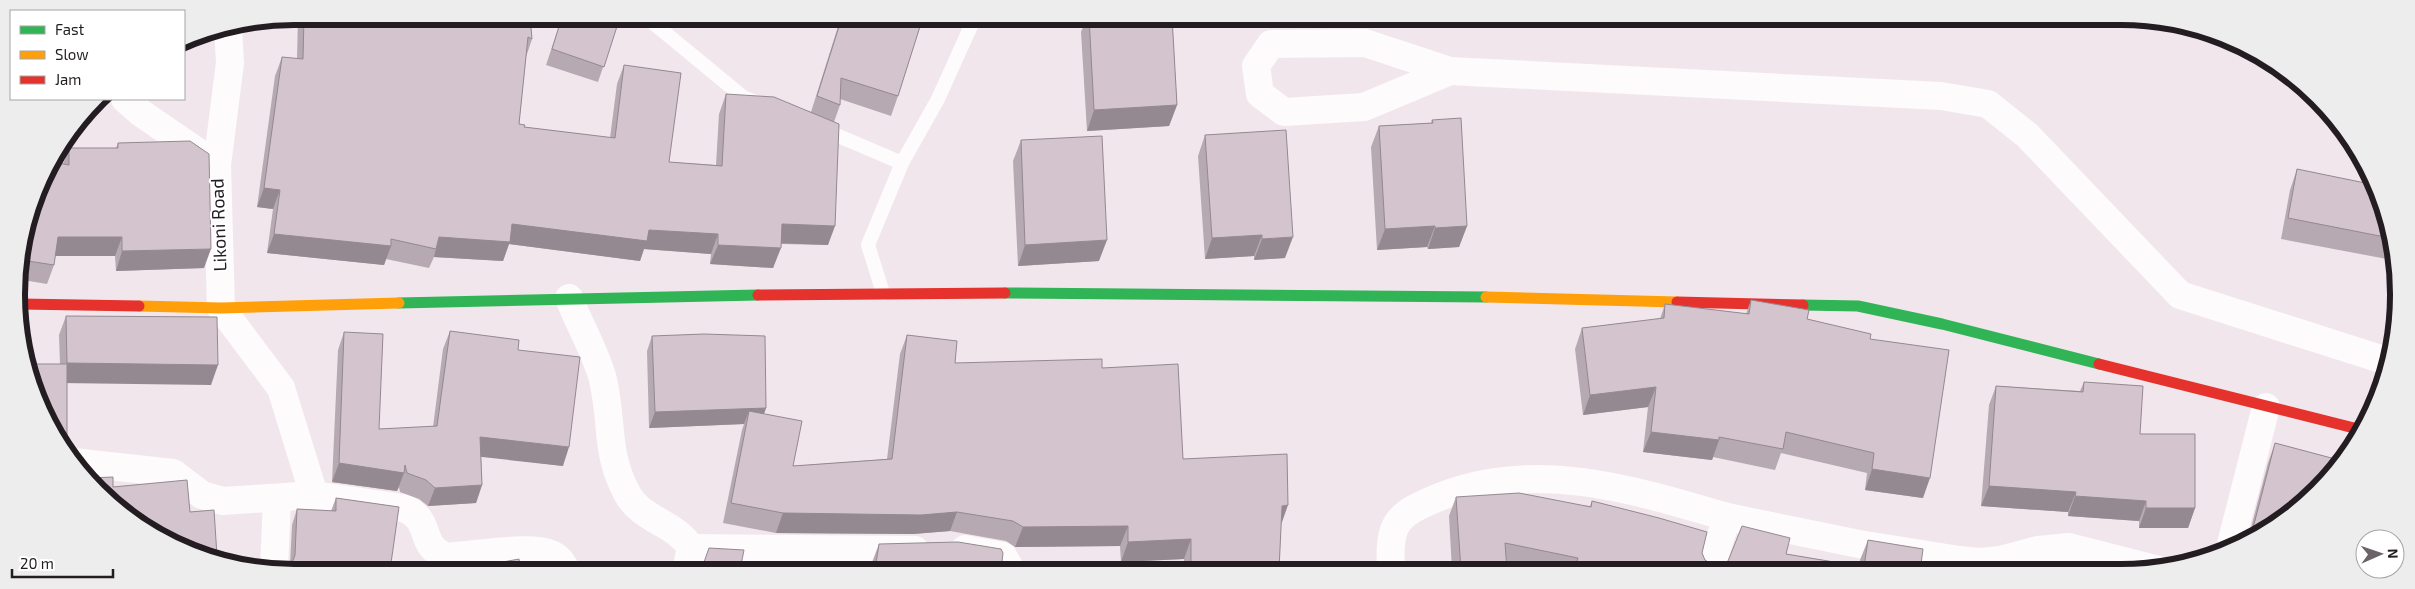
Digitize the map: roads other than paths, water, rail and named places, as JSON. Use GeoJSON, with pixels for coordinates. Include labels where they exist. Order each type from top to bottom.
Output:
{"type":"FeatureCollection","features":[{"type":"Feature","properties":{"kind":"street"},"geometry":{"type":"LineString","coordinates":[[217,165],[230,63],[228,33]]}},
{"type":"Feature","properties":{"kind":"street"},"geometry":{"type":"LineString","coordinates":[[1450,71],[1364,107],[1284,112],[1260,94],[1256,66],[1271,44],[1365,42],[1450,71],[1941,96],[1988,104],[2027,135],[2180,295],[2382,359]]}},
{"type":"Feature","properties":{"kind":"street","name":"Likoni Road"},"geometry":{"type":"LineString","coordinates":[[126,100],[141,113],[217,165],[222,308]]}},
{"type":"Feature","properties":{"kind":"street"},"geometry":{"type":"LineString","coordinates":[[26,304],[222,308],[568,298],[884,293],[1407,295],[1858,306],[1942,324],[2354,428]]}},
{"type":"Feature","properties":{"kind":"street"},"geometry":{"type":"LineString","coordinates":[[568,298],[603,379],[614,466],[629,496],[643,513],[684,536],[689,559],[951,547],[1003,556],[1008,564]]}},
{"type":"Feature","properties":{"kind":"street"},"geometry":{"type":"LineString","coordinates":[[222,308],[281,388],[314,495]]}},
{"type":"Feature","properties":{"kind":"street"},"geometry":{"type":"LineString","coordinates":[[2232,539],[2266,407]]}},
{"type":"Feature","properties":{"kind":"street"},"geometry":{"type":"LineString","coordinates":[[85,463],[173,473],[202,495],[223,501],[277,499],[314,495],[348,498],[403,508],[416,512],[422,520],[426,538],[434,549],[444,556],[504,551],[542,552],[551,554],[562,564]]}},
{"type":"Feature","properties":{"kind":"street"},"geometry":{"type":"LineString","coordinates":[[1391,564],[1389,544],[1398,523],[1405,513],[1459,490],[1527,478],[1568,479],[1728,517],[1859,544],[1960,560],[1981,562],[2000,560],[2038,550],[2069,547],[2133,563]]}},
{"type":"Feature","properties":{"kind":"street"},"geometry":{"type":"LineString","coordinates":[[274,563],[277,499]]}},
{"type":"Feature","properties":{"kind":"street"},"geometry":{"type":"LineString","coordinates":[[1712,564],[1728,517]]}},
{"type":"Feature","properties":{"kind":"lane"},"geometry":{"type":"LineString","coordinates":[[656,25],[743,97],[770,108]]}},
{"type":"Feature","properties":{"kind":"lane"},"geometry":{"type":"LineString","coordinates":[[884,293],[868,245],[902,163],[938,99],[971,25]]}},
{"type":"Feature","properties":{"kind":"lane"},"geometry":{"type":"LineString","coordinates":[[805,122],[902,163]]}}]}
